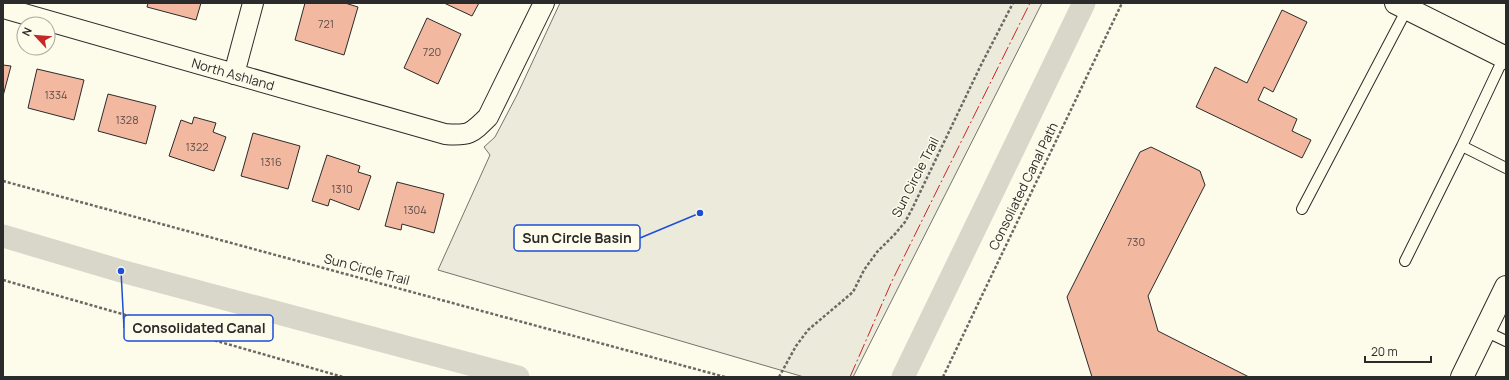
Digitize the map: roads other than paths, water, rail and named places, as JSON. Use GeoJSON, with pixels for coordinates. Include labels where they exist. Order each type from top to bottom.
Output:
{"type":"FeatureCollection","features":[{"type":"Feature","properties":{"kind":"street"},"geometry":{"type":"LineString","coordinates":[[234,74],[253,3]]}},
{"type":"Feature","properties":{"kind":"street","name":"North Ashland"},"geometry":{"type":"LineString","coordinates":[[3,8],[445,134],[463,136],[477,128],[488,117],[544,3]]}},
{"type":"Feature","properties":{"kind":"street"},"geometry":{"type":"LineString","coordinates":[[1401,6],[1505,57]]}},
{"type":"Feature","properties":{"kind":"street"},"geometry":{"type":"LineString","coordinates":[[1462,377],[1506,287]]}},
{"type":"Feature","properties":{"kind":"lane"},"geometry":{"type":"LineString","coordinates":[[1302,208],[1401,6]]}},
{"type":"Feature","properties":{"kind":"lane"},"geometry":{"type":"LineString","coordinates":[[1405,261],[1505,57]]}},
{"type":"Feature","properties":{"kind":"lane"},"geometry":{"type":"LineString","coordinates":[[1462,146],[1506,168]]}},
{"type":"Feature","properties":{"kind":"lane"},"geometry":{"type":"LineString","coordinates":[[1485,331],[1506,342]]}},
{"type":"Feature","properties":{"kind":"waterway"},"geometry":{"type":"LineString","coordinates":[[903,377],[1084,3]]}},
{"type":"Feature","properties":{"kind":"waterway"},"geometry":{"type":"LineString","coordinates":[[3,236],[121,271],[518,377]]}},
{"type":"Feature","properties":{"kind":"place","name":"Sun Circle Basin"},"geometry":{"type":"Point","coordinates":[700,213]}},
{"type":"Feature","properties":{"kind":"place","name":"Consolidated Canal"},"geometry":{"type":"Point","coordinates":[121,271]}}]}
